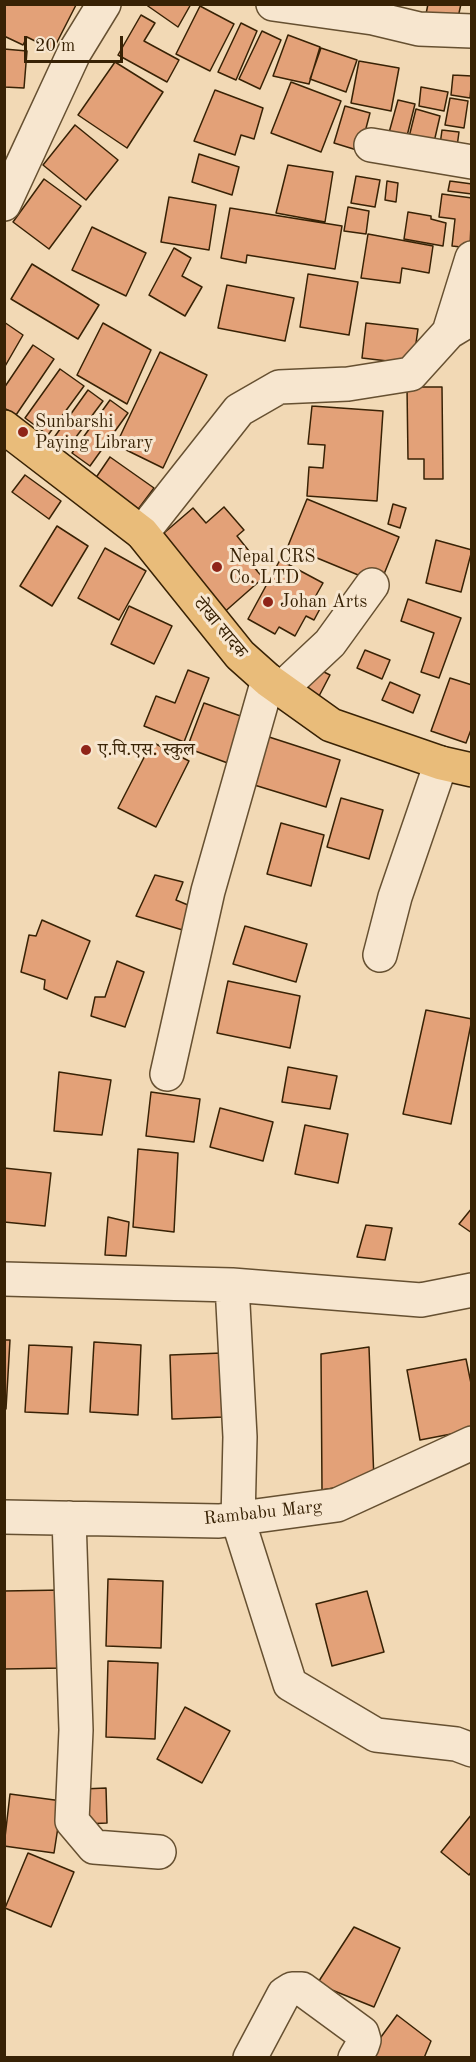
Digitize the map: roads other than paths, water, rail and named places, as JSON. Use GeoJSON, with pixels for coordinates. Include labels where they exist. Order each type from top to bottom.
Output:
{"type":"FeatureCollection","features":[{"type":"Feature","properties":{"kind":"main road","name":"टोखा सादक"},"geometry":{"type":"LineString","coordinates":[[6,432],[142,533],[240,655],[275,684],[331,725],[464,768]]}},
{"type":"Feature","properties":{"kind":"street"},"geometry":{"type":"LineString","coordinates":[[4,204],[74,53],[104,4]]}},
{"type":"Feature","properties":{"kind":"street"},"geometry":{"type":"LineString","coordinates":[[273,4],[373,18],[419,28],[471,31]]}},
{"type":"Feature","properties":{"kind":"street"},"geometry":{"type":"LineString","coordinates":[[371,145],[471,162]]}},
{"type":"Feature","properties":{"kind":"street"},"geometry":{"type":"LineString","coordinates":[[142,533],[239,410],[279,387],[348,384],[411,374],[460,325],[471,258]]}},
{"type":"Feature","properties":{"kind":"street"},"geometry":{"type":"LineString","coordinates":[[167,1074],[208,891],[275,684],[330,643],[372,585]]}},
{"type":"Feature","properties":{"kind":"street"},"geometry":{"type":"LineString","coordinates":[[380,955],[395,897],[464,768]]}},
{"type":"Feature","properties":{"kind":"street"},"geometry":{"type":"LineString","coordinates":[[4,1279],[232,1285],[421,1300],[471,1290]]}},
{"type":"Feature","properties":{"kind":"street"},"geometry":{"type":"LineString","coordinates":[[232,1285],[240,1437],[238,1520],[290,1684],[376,1735],[456,1744],[471,1750]]}},
{"type":"Feature","properties":{"kind":"street","name":"Rambabu Marg"},"geometry":{"type":"LineString","coordinates":[[4,1517],[238,1520],[337,1505],[471,1443]]}},
{"type":"Feature","properties":{"kind":"street"},"geometry":{"type":"LineString","coordinates":[[69,1518],[76,1730],[72,1821],[94,1847],[159,1852]]}},
{"type":"Feature","properties":{"kind":"street"},"geometry":{"type":"LineString","coordinates":[[250,2058],[284,1994],[292,1989],[302,1989],[362,2033],[364,2040],[355,2058]]}},
{"type":"Feature","properties":{"kind":"place","name":"Sunbarshi Paying Library"},"geometry":{"type":"Point","coordinates":[23,432]}},
{"type":"Feature","properties":{"kind":"place","name":"Nepal CRS Co. LTD"},"geometry":{"type":"Point","coordinates":[217,567]}},
{"type":"Feature","properties":{"kind":"place","name":"Johan Arts"},"geometry":{"type":"Point","coordinates":[268,602]}},
{"type":"Feature","properties":{"kind":"place","name":"ए.पि.एस. स्कुल"},"geometry":{"type":"Point","coordinates":[86,750]}}]}
